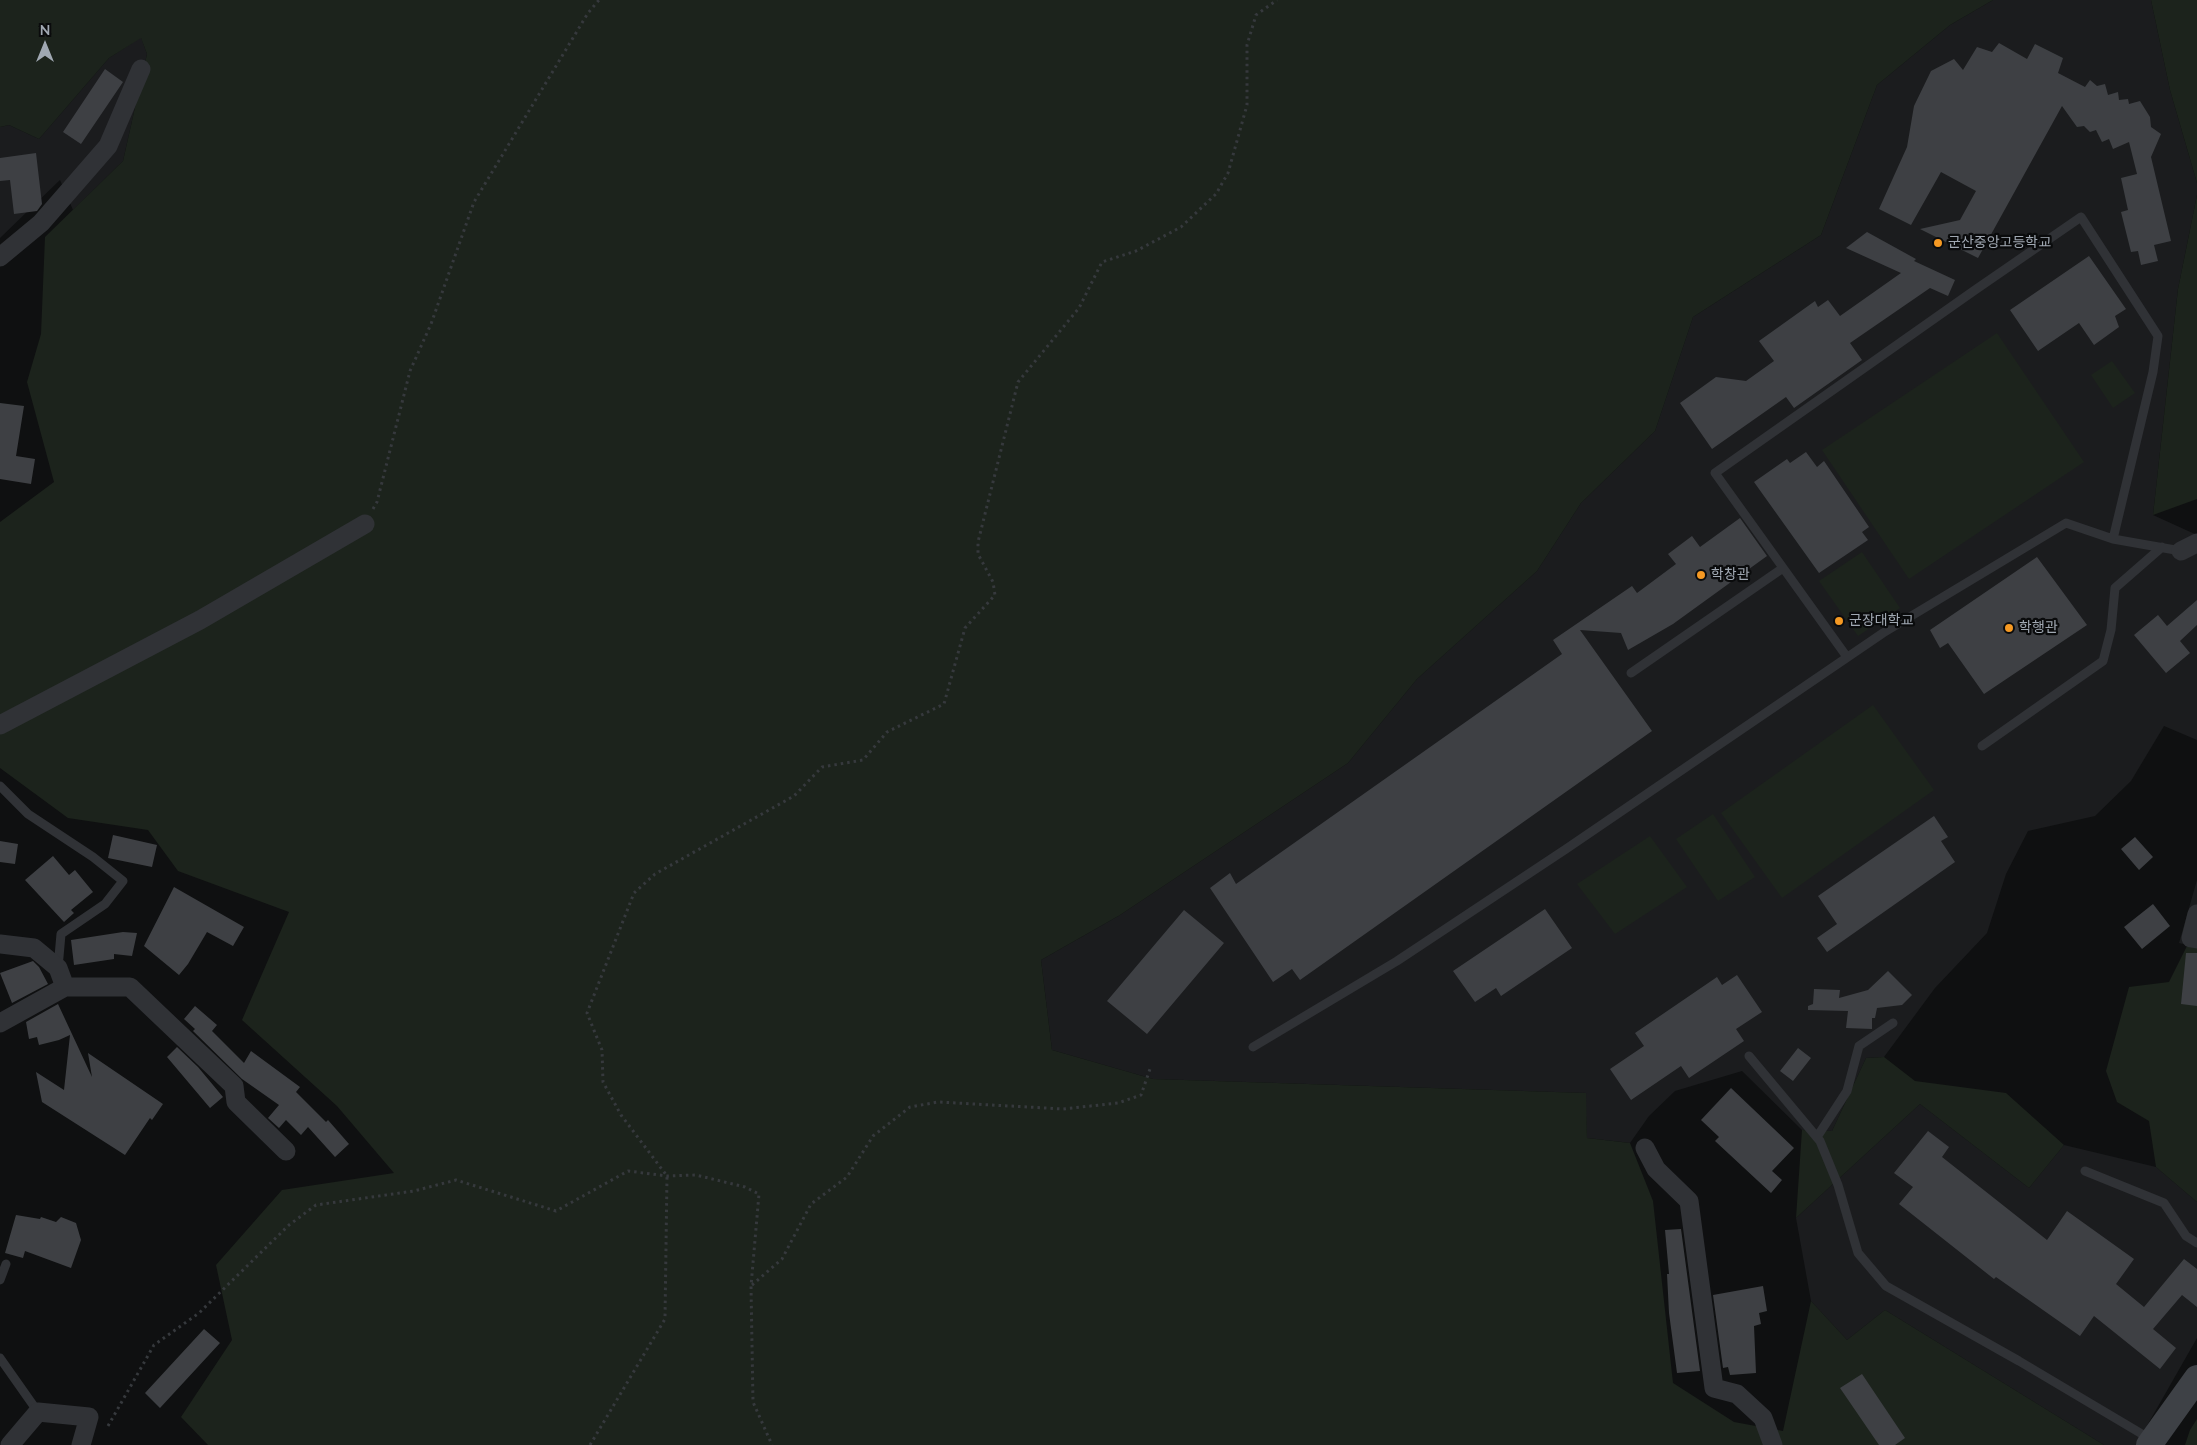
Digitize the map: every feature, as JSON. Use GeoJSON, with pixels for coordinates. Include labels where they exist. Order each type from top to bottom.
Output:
{"type":"FeatureCollection","features":[{"type":"Feature","properties":{"kind":"main road"},"geometry":{"type":"LineString","coordinates":[[2151,1442],[2177,1409],[2197,1378]]}},
{"type":"Feature","properties":{"kind":"street"},"geometry":{"type":"LineString","coordinates":[[0,257],[41,223],[108,146],[141,69]]}},
{"type":"Feature","properties":{"kind":"street"},"geometry":{"type":"LineString","coordinates":[[0,725],[200,620],[365,524]]}},
{"type":"Feature","properties":{"kind":"street"},"geometry":{"type":"LineString","coordinates":[[2197,914],[2191,938],[2197,939]]}},
{"type":"Feature","properties":{"kind":"street"},"geometry":{"type":"LineString","coordinates":[[0,944],[34,948],[58,968],[65,987]]}},
{"type":"Feature","properties":{"kind":"street"},"geometry":{"type":"LineString","coordinates":[[0,1023],[65,987],[130,987],[234,1086],[236,1102],[286,1151]]}},
{"type":"Feature","properties":{"kind":"street"},"geometry":{"type":"LineString","coordinates":[[1645,1148],[1656,1169],[1689,1201],[1714,1388],[1737,1394],[1763,1418],[1773,1445]]}},
{"type":"Feature","properties":{"kind":"street"},"geometry":{"type":"LineString","coordinates":[[10,1445],[38,1412],[89,1417],[81,1445]]}},
{"type":"Feature","properties":{"kind":"lane"},"geometry":{"type":"LineString","coordinates":[[1847,657],[1715,473],[2081,217],[2158,336],[2152,372],[2113,538]]}},
{"type":"Feature","properties":{"kind":"lane"},"geometry":{"type":"LineString","coordinates":[[1253,1047],[1397,961],[1566,849],[1883,633],[2066,523],[2113,538],[2162,548],[2189,547]]}},
{"type":"Feature","properties":{"kind":"lane"},"geometry":{"type":"LineString","coordinates":[[1982,746],[2103,661],[2111,630],[2115,588],[2162,548]]}},
{"type":"Feature","properties":{"kind":"lane"},"geometry":{"type":"LineString","coordinates":[[1632,673],[1783,568]]}},
{"type":"Feature","properties":{"kind":"lane"},"geometry":{"type":"LineString","coordinates":[[0,786],[28,814],[94,857],[123,881],[105,904],[61,934],[58,968]]}},
{"type":"Feature","properties":{"kind":"lane"},"geometry":{"type":"LineString","coordinates":[[1817,1138],[1847,1091],[1859,1046],[1894,1023]]}},
{"type":"Feature","properties":{"kind":"lane"},"geometry":{"type":"LineString","coordinates":[[1749,1056],[1817,1138],[1838,1185],[1858,1254],[1886,1286],[2019,1360],[2151,1442]]}},
{"type":"Feature","properties":{"kind":"lane"},"geometry":{"type":"LineString","coordinates":[[2085,1171],[2164,1203],[2186,1236],[2197,1243]]}},
{"type":"Feature","properties":{"kind":"lane"},"geometry":{"type":"LineString","coordinates":[[0,1280],[6,1264]]}},
{"type":"Feature","properties":{"kind":"lane"},"geometry":{"type":"LineString","coordinates":[[0,1358],[38,1412]]}},
{"type":"Feature","properties":{"kind":"path"},"geometry":{"type":"LineString","coordinates":[[365,524],[377,502],[410,371],[431,324],[474,202],[588,13],[599,0]]}},
{"type":"Feature","properties":{"kind":"path"},"geometry":{"type":"LineString","coordinates":[[590,1445],[665,1319],[667,1176],[621,1115],[603,1082],[602,1050],[587,1013],[634,893],[655,874],[794,796],[822,767],[863,760],[887,732],[944,704],[965,628],[994,595],[993,582],[978,554],[978,542],[1018,382],[1079,308],[1102,262],[1136,251],[1182,227],[1216,194],[1228,173],[1247,105],[1247,45],[1249,37],[1256,15],[1277,0]]}},
{"type":"Feature","properties":{"kind":"path"},"geometry":{"type":"LineString","coordinates":[[751,1286],[782,1259],[811,1204],[847,1177],[873,1136],[910,1107],[938,1102],[1063,1109],[1118,1102],[1141,1096],[1150,1069]]}},
{"type":"Feature","properties":{"kind":"path"},"geometry":{"type":"LineString","coordinates":[[107,1426],[154,1345],[199,1313],[289,1225],[316,1205],[414,1191],[456,1180],[556,1211],[628,1172],[667,1176],[696,1175],[745,1186],[759,1194],[751,1286],[753,1402],[772,1445]]}},
{"type":"Feature","properties":{"kind":"shaded area"},"geometry":{"type":"Polygon","coordinates":[[[0,0],[1993,0],[1950,25],[1877,85],[1821,235],[1693,317],[1655,431],[1581,503],[1537,571],[1417,679],[1348,763],[1120,915],[1041,960],[1052,1050],[1153,1079],[1586,1093],[1587,1138],[1630,1143],[1653,1201],[1673,1383],[1734,1422],[1783,1431],[1811,1301],[1847,1340],[1885,1310],[2104,1445],[208,1445],[181,1417],[232,1340],[216,1265],[282,1190],[394,1173],[337,1106],[242,1020],[289,912],[178,871],[148,830],[68,818],[0,768],[0,522],[54,482],[27,382],[41,334],[45,237],[123,161],[147,54],[141,38],[109,58],[39,139],[9,125],[0,127],[0,0]]]}},
{"type":"Feature","properties":{"kind":"shaded area","name":"군장대학교"},"geometry":{"type":"Polygon","coordinates":[[[1993,0],[2151,0],[2170,90],[2197,183],[2197,195],[2178,289],[2153,515],[2197,535],[2197,740],[2164,726],[2131,781],[2095,816],[2028,831],[2006,874],[1987,933],[1935,988],[1884,1057],[1866,1058],[1832,1131],[1802,1130],[1742,1071],[1675,1091],[1649,1116],[1630,1143],[1587,1138],[1585,1093],[1153,1079],[1052,1050],[1041,960],[1120,915],[1348,763],[1417,679],[1537,571],[1581,503],[1655,431],[1693,317],[1821,235],[1877,85],[1950,25],[1993,0]]]}},
{"type":"Feature","properties":{"kind":"shaded area"},"geometry":{"type":"Polygon","coordinates":[[[2151,0],[2197,0],[2197,183],[2170,90],[2151,0]]]}},
{"type":"Feature","properties":{"kind":"shaded area"},"geometry":{"type":"Polygon","coordinates":[[[141,37],[147,54],[123,161],[73,210],[60,180],[0,238],[0,127],[9,125],[39,139],[109,58],[141,37]]]}},
{"type":"Feature","properties":{"kind":"shaded area"},"geometry":{"type":"Polygon","coordinates":[[[2197,195],[2197,499],[2153,515],[2178,289],[2197,195]]]}},
{"type":"Feature","properties":{"kind":"shaded area"},"geometry":{"type":"Polygon","coordinates":[[[1997,333],[2084,462],[1909,579],[1822,450],[1997,333]]]}},
{"type":"Feature","properties":{"kind":"shaded area"},"geometry":{"type":"Polygon","coordinates":[[[2112,361],[2135,393],[2113,408],[2091,375],[2112,361]]]}},
{"type":"Feature","properties":{"kind":"shaded area"},"geometry":{"type":"Polygon","coordinates":[[[1862,552],[1900,608],[1858,636],[1819,581],[1862,552]]]}},
{"type":"Feature","properties":{"kind":"shaded area"},"geometry":{"type":"Polygon","coordinates":[[[1873,705],[1934,790],[1782,898],[1721,813],[1873,705]]]}},
{"type":"Feature","properties":{"kind":"shaded area"},"geometry":{"type":"Polygon","coordinates":[[[1713,814],[1755,877],[1718,901],[1676,839],[1713,814]]]}},
{"type":"Feature","properties":{"kind":"shaded area"},"geometry":{"type":"Polygon","coordinates":[[[1650,836],[1687,887],[1615,934],[1577,884],[1650,836]]]}},
{"type":"Feature","properties":{"kind":"shaded area"},"geometry":{"type":"Polygon","coordinates":[[[2197,880],[2197,948],[2179,943],[2197,880]]]}},
{"type":"Feature","properties":{"kind":"shaded area"},"geometry":{"type":"Polygon","coordinates":[[[2187,946],[2197,948],[2197,1202],[2156,1167],[2149,1121],[2117,1102],[2106,1071],[2129,987],[2169,982],[2187,946]]]}},
{"type":"Feature","properties":{"kind":"shaded area"},"geometry":{"type":"Polygon","coordinates":[[[1884,1057],[1915,1081],[2006,1093],[2064,1145],[2029,1188],[1920,1104],[1796,1218],[1802,1130],[1832,1131],[1866,1058],[1884,1057]]]}},
{"type":"Feature","properties":{"kind":"shaded area"},"geometry":{"type":"Polygon","coordinates":[[[1920,1104],[2029,1188],[2064,1145],[2156,1167],[2197,1202],[2197,1338],[2136,1445],[2104,1445],[1885,1310],[1847,1340],[1811,1301],[1796,1218],[1920,1104]]]}},
{"type":"Feature","properties":{"kind":"shaded area"},"geometry":{"type":"Polygon","coordinates":[[[2197,1419],[2197,1445],[2185,1445],[2190,1430],[2197,1419]]]}},
{"type":"Feature","properties":{"kind":"building"},"geometry":{"type":"Polygon","coordinates":[[[1999,43],[2027,59],[2035,44],[2063,58],[2058,73],[2085,87],[2090,80],[2097,86],[2105,84],[2108,95],[2118,92],[2119,100],[2128,99],[2129,104],[2140,101],[2150,117],[2151,127],[2161,134],[2151,157],[2171,241],[2154,245],[2158,261],[2141,265],[2138,251],[2131,252],[2121,212],[2128,210],[2121,178],[2137,174],[2129,142],[2113,149],[2109,139],[2102,142],[2096,130],[2090,132],[2084,126],[2077,127],[2062,106],[1978,258],[1920,229],[1960,220],[1976,191],[1941,172],[1911,225],[1879,209],[1907,147],[1914,106],[1931,71],[1954,59],[1963,70],[1977,47],[1992,52],[1999,43]]]}},
{"type":"Feature","properties":{"kind":"building"},"geometry":{"type":"Polygon","coordinates":[[[105,69],[123,82],[81,144],[63,132],[105,69]]]}},
{"type":"Feature","properties":{"kind":"building"},"geometry":{"type":"Polygon","coordinates":[[[36,153],[42,204],[37,211],[14,214],[10,180],[0,181],[0,158],[36,153]]]}},
{"type":"Feature","properties":{"kind":"building"},"geometry":{"type":"Polygon","coordinates":[[[1867,232],[1916,259],[1914,261],[1955,280],[1948,296],[1930,288],[1850,343],[1862,360],[1794,408],[1786,397],[1712,449],[1680,403],[1716,377],[1746,381],[1774,361],[1759,341],[1815,301],[1818,307],[1828,300],[1840,316],[1901,273],[1846,248],[1867,232]]]}},
{"type":"Feature","properties":{"kind":"building"},"geometry":{"type":"Polygon","coordinates":[[[2089,256],[2126,309],[2115,316],[2119,327],[2094,345],[2079,323],[2038,351],[2010,310],[2089,256]]]}},
{"type":"Feature","properties":{"kind":"building"},"geometry":{"type":"Polygon","coordinates":[[[0,403],[24,406],[16,456],[35,459],[31,484],[0,479],[0,403]]]}},
{"type":"Feature","properties":{"kind":"building"},"geometry":{"type":"Polygon","coordinates":[[[1806,452],[1817,467],[1824,461],[1869,527],[1862,532],[1868,540],[1819,573],[1754,482],[1787,459],[1790,463],[1806,452]]]}},
{"type":"Feature","properties":{"kind":"building"},"geometry":{"type":"Polygon","coordinates":[[[1740,518],[1767,556],[1673,624],[1628,650],[1621,633],[1580,630],[1652,731],[1300,980],[1292,969],[1273,982],[1210,888],[1230,873],[1236,884],[1562,654],[1553,640],[1632,586],[1637,593],[1676,564],[1668,554],[1692,536],[1700,547],[1740,518]]]}},
{"type":"Feature","properties":{"kind":"building","name":"학행관"},"geometry":{"type":"Polygon","coordinates":[[[2037,557],[2087,625],[1984,694],[1948,643],[1940,648],[1930,630],[2037,557]]]}},
{"type":"Feature","properties":{"kind":"building"},"geometry":{"type":"Polygon","coordinates":[[[2197,600],[2197,625],[2180,641],[2190,653],[2166,673],[2134,635],[2158,615],[2167,626],[2197,600]]]}},
{"type":"Feature","properties":{"kind":"building"},"geometry":{"type":"Polygon","coordinates":[[[1934,816],[1948,837],[1941,841],[1955,862],[1827,952],[1817,938],[1837,924],[1818,896],[1934,816]]]}},
{"type":"Feature","properties":{"kind":"building"},"geometry":{"type":"Polygon","coordinates":[[[113,835],[157,845],[152,867],[108,858],[113,835]]]}},
{"type":"Feature","properties":{"kind":"building"},"geometry":{"type":"Polygon","coordinates":[[[2135,837],[2153,857],[2139,870],[2121,849],[2135,837]]]}},
{"type":"Feature","properties":{"kind":"building"},"geometry":{"type":"Polygon","coordinates":[[[0,841],[18,844],[15,864],[0,862],[0,841]]]}},
{"type":"Feature","properties":{"kind":"building"},"geometry":{"type":"Polygon","coordinates":[[[53,856],[69,875],[75,870],[93,892],[71,910],[74,913],[64,922],[25,880],[53,856]]]}},
{"type":"Feature","properties":{"kind":"building"},"geometry":{"type":"Polygon","coordinates":[[[174,887],[244,927],[233,946],[207,932],[188,964],[179,975],[144,946],[174,887]]]}},
{"type":"Feature","properties":{"kind":"building"},"geometry":{"type":"Polygon","coordinates":[[[2153,904],[2170,926],[2142,949],[2124,927],[2153,904]]]}},
{"type":"Feature","properties":{"kind":"building"},"geometry":{"type":"Polygon","coordinates":[[[1545,909],[1572,948],[1501,996],[1496,988],[1475,1002],[1453,971],[1545,909]]]}},
{"type":"Feature","properties":{"kind":"building"},"geometry":{"type":"Polygon","coordinates":[[[1184,910],[1224,943],[1147,1034],[1107,1001],[1184,910]]]}},
{"type":"Feature","properties":{"kind":"building"},"geometry":{"type":"Polygon","coordinates":[[[123,932],[137,933],[132,956],[114,954],[114,959],[74,965],[71,940],[123,932]]]}},
{"type":"Feature","properties":{"kind":"building"},"geometry":{"type":"Polygon","coordinates":[[[2186,953],[2197,953],[2197,1006],[2181,1004],[2186,953]]]}},
{"type":"Feature","properties":{"kind":"building"},"geometry":{"type":"Polygon","coordinates":[[[33,961],[39,967],[48,984],[12,1003],[0,973],[33,961]]]}},
{"type":"Feature","properties":{"kind":"building"},"geometry":{"type":"Polygon","coordinates":[[[1888,971],[1912,995],[1902,1005],[1877,1008],[1875,1018],[1872,1018],[1872,1029],[1846,1028],[1848,1011],[1808,1010],[1808,1006],[1813,1004],[1814,989],[1840,990],[1839,998],[1868,990],[1888,971]]]}},
{"type":"Feature","properties":{"kind":"building"},"geometry":{"type":"Polygon","coordinates":[[[1737,975],[1762,1012],[1736,1029],[1744,1041],[1689,1078],[1681,1066],[1631,1100],[1610,1069],[1644,1046],[1635,1033],[1717,977],[1722,985],[1737,975]]]}},
{"type":"Feature","properties":{"kind":"building"},"geometry":{"type":"Polygon","coordinates":[[[58,1004],[92,1077],[88,1053],[163,1104],[152,1120],[150,1118],[125,1155],[42,1102],[36,1072],[64,1090],[70,1035],[39,1045],[37,1037],[29,1039],[26,1022],[58,1004]]]}},
{"type":"Feature","properties":{"kind":"building"},"geometry":{"type":"Polygon","coordinates":[[[195,1006],[217,1025],[212,1031],[244,1063],[251,1051],[300,1087],[296,1092],[326,1122],[328,1120],[349,1144],[335,1157],[308,1127],[301,1135],[286,1120],[279,1128],[268,1118],[279,1105],[242,1079],[193,1031],[195,1029],[184,1019],[195,1006]]]}},
{"type":"Feature","properties":{"kind":"building"},"geometry":{"type":"Polygon","coordinates":[[[177,1047],[198,1067],[223,1097],[210,1108],[167,1057],[177,1047]]]}},
{"type":"Feature","properties":{"kind":"building"},"geometry":{"type":"Polygon","coordinates":[[[1798,1048],[1811,1058],[1793,1081],[1780,1071],[1798,1048]]]}},
{"type":"Feature","properties":{"kind":"building"},"geometry":{"type":"Polygon","coordinates":[[[1731,1088],[1794,1148],[1772,1171],[1782,1180],[1771,1193],[1715,1141],[1719,1137],[1701,1120],[1731,1088]]]}},
{"type":"Feature","properties":{"kind":"building"},"geometry":{"type":"Polygon","coordinates":[[[1928,1131],[1949,1147],[1942,1157],[2047,1240],[2067,1211],[2134,1259],[2116,1284],[2144,1307],[2184,1259],[2197,1269],[2197,1307],[2182,1295],[2153,1329],[2176,1348],[2160,1369],[2094,1316],[2080,1336],[1996,1277],[1994,1279],[1899,1204],[1913,1187],[1894,1173],[1928,1131]]]}},
{"type":"Feature","properties":{"kind":"building"},"geometry":{"type":"Polygon","coordinates":[[[16,1215],[40,1219],[41,1217],[56,1222],[61,1217],[76,1223],[81,1240],[71,1268],[25,1251],[23,1258],[5,1253],[16,1215]]]}},
{"type":"Feature","properties":{"kind":"building"},"geometry":{"type":"Polygon","coordinates":[[[1681,1229],[1700,1371],[1677,1373],[1669,1313],[1667,1274],[1669,1274],[1665,1230],[1681,1229]]]}},
{"type":"Feature","properties":{"kind":"building"},"geometry":{"type":"Polygon","coordinates":[[[1763,1286],[1767,1311],[1759,1313],[1761,1324],[1754,1326],[1756,1373],[1730,1375],[1728,1367],[1723,1368],[1713,1295],[1763,1286]]]}},
{"type":"Feature","properties":{"kind":"building"},"geometry":{"type":"Polygon","coordinates":[[[204,1329],[220,1343],[160,1408],[145,1393],[204,1329]]]}},
{"type":"Feature","properties":{"kind":"building"},"geometry":{"type":"Polygon","coordinates":[[[1862,1374],[1905,1438],[1895,1445],[1879,1445],[1840,1388],[1862,1374]]]}},
{"type":"Feature","properties":{"kind":"place","name":"군산중앙고등학교"},"geometry":{"type":"Point","coordinates":[1938,243]}},
{"type":"Feature","properties":{"kind":"place","name":"학창관"},"geometry":{"type":"Point","coordinates":[1701,575]}},
{"type":"Feature","properties":{"kind":"place","name":"군장대학교"},"geometry":{"type":"Point","coordinates":[1839,621]}},
{"type":"Feature","properties":{"kind":"place","name":"학행관"},"geometry":{"type":"Point","coordinates":[2009,628]}}]}
